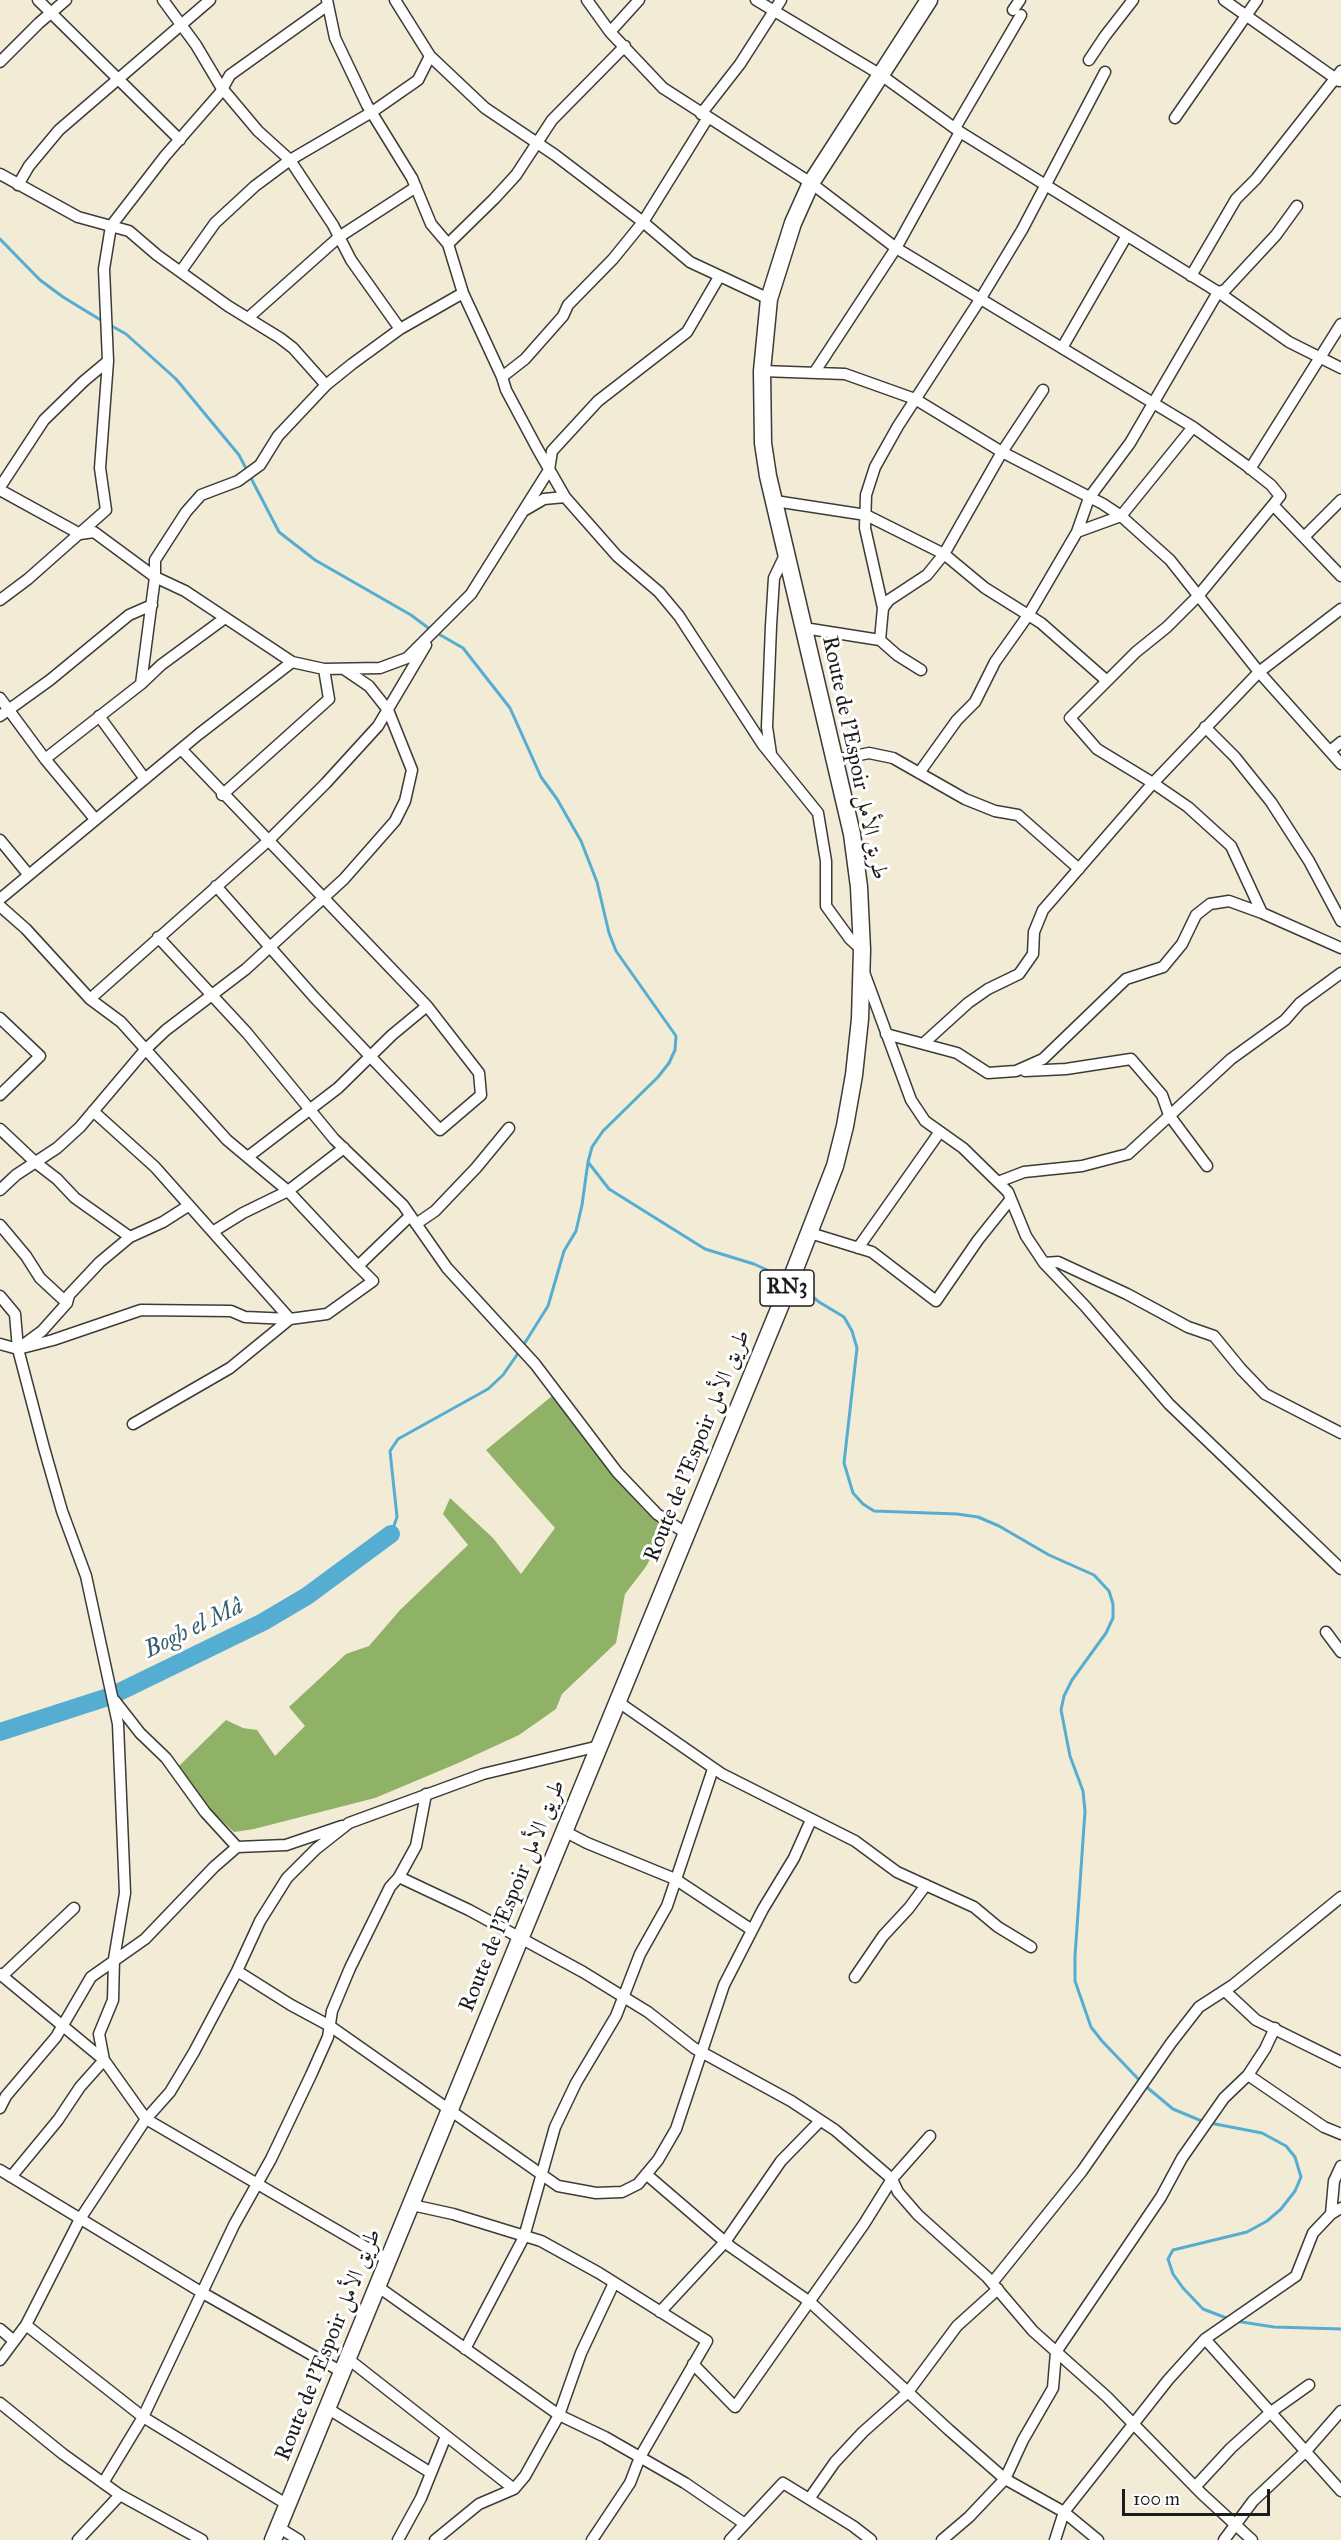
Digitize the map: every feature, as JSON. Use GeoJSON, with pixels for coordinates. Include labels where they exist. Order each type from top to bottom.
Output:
{"type":"FeatureCollection","features":[{"type":"Feature","properties":{"kind":"highway","name":"Route de l’Espoir طريق الأمل"},"geometry":{"type":"LineString","coordinates":[[276,2533],[687,1534],[810,1233],[835,1166],[854,1075],[862,958],[859,887],[853,845],[835,760],[786,553],[763,443],[762,370],[769,299],[790,231],[810,183],[929,0]]}},
{"type":"Feature","properties":{"kind":"street"},"geometry":{"type":"LineString","coordinates":[[38,0],[180,140]]}},
{"type":"Feature","properties":{"kind":"street"},"geometry":{"type":"LineString","coordinates":[[0,61],[66,0]]}},
{"type":"Feature","properties":{"kind":"street"},"geometry":{"type":"LineString","coordinates":[[163,0],[221,87],[258,131],[290,160],[351,260],[400,329]]}},
{"type":"Feature","properties":{"kind":"street"},"geometry":{"type":"LineString","coordinates":[[18,185],[29,166],[59,130],[210,0]]}},
{"type":"Feature","properties":{"kind":"street"},"geometry":{"type":"LineString","coordinates":[[395,0],[430,56],[485,108],[538,143],[643,222],[690,262],[769,299]]}},
{"type":"Feature","properties":{"kind":"street"},"geometry":{"type":"LineString","coordinates":[[587,0],[610,32],[663,88],[810,183],[896,249],[1193,427],[1250,469],[1280,496],[1198,596],[1070,718],[1097,749],[1188,807],[1231,846],[1262,913]]}},
{"type":"Feature","properties":{"kind":"street"},"geometry":{"type":"LineString","coordinates":[[610,32],[639,0]]}},
{"type":"Feature","properties":{"kind":"street"},"geometry":{"type":"LineString","coordinates":[[756,0],[881,75],[958,130],[1126,237],[1218,292],[1289,342],[1341,368]]}},
{"type":"Feature","properties":{"kind":"street"},"geometry":{"type":"LineString","coordinates":[[502,377],[532,351],[563,316],[568,305],[613,259],[643,222],[704,116],[781,0]]}},
{"type":"Feature","properties":{"kind":"street"},"geometry":{"type":"LineString","coordinates":[[814,374],[896,249],[1017,12],[1020,0]]}},
{"type":"Feature","properties":{"kind":"street"},"geometry":{"type":"LineString","coordinates":[[1089,60],[1133,0]]}},
{"type":"Feature","properties":{"kind":"street"},"geometry":{"type":"LineString","coordinates":[[1191,276],[1236,199],[1256,179],[1339,77],[1224,0]]}},
{"type":"Feature","properties":{"kind":"street"},"geometry":{"type":"LineString","coordinates":[[1175,118],[1257,0]]}},
{"type":"Feature","properties":{"kind":"street"},"geometry":{"type":"LineString","coordinates":[[0,600],[106,510],[100,468],[108,361],[104,269],[111,226],[220,93],[221,87],[230,75],[327,3],[335,38],[372,112],[416,187],[431,225],[448,244],[463,293],[506,390],[549,470],[566,496],[617,556],[666,600],[729,697],[771,755],[818,813],[825,861],[826,906],[862,958],[886,1034],[911,1100],[925,1121],[963,1148],[1008,1192],[1026,1236],[1044,1263],[1085,1306],[1169,1404],[1341,1569]]}},
{"type":"Feature","properties":{"kind":"street"},"geometry":{"type":"LineString","coordinates":[[448,244],[494,199],[538,143],[552,120],[625,46]]}},
{"type":"Feature","properties":{"kind":"street"},"geometry":{"type":"LineString","coordinates":[[181,272],[215,223],[255,186],[290,160],[372,112],[418,80],[430,56]]}},
{"type":"Feature","properties":{"kind":"street"},"geometry":{"type":"LineString","coordinates":[[880,640],[883,608],[865,528],[866,495],[875,467],[915,399],[1022,230],[1105,72]]}},
{"type":"Feature","properties":{"kind":"street"},"geometry":{"type":"LineString","coordinates":[[0,174],[78,217],[129,231],[157,255],[293,348],[326,385]]}},
{"type":"Feature","properties":{"kind":"street"},"geometry":{"type":"LineString","coordinates":[[248,318],[339,237],[416,187]]}},
{"type":"Feature","properties":{"kind":"street"},"geometry":{"type":"LineString","coordinates":[[920,773],[957,720],[975,702],[995,662],[1029,614],[1077,532],[1089,498],[1131,443],[1218,292],[1225,290],[1262,251],[1298,206]]}},
{"type":"Feature","properties":{"kind":"street"},"geometry":{"type":"LineString","coordinates":[[1062,348],[1126,237]]}},
{"type":"Feature","properties":{"kind":"street"},"geometry":{"type":"LineString","coordinates":[[108,361],[44,420],[0,488],[80,534],[94,532],[155,577],[185,591],[292,662],[324,669],[380,668],[407,658],[471,594],[549,470],[552,451],[598,401],[687,332],[719,277]]}},
{"type":"Feature","properties":{"kind":"street"},"geometry":{"type":"LineString","coordinates":[[141,684],[152,605],[155,560],[186,512],[201,495],[238,481],[260,465],[278,436],[326,385],[400,329],[463,293]]}},
{"type":"Feature","properties":{"kind":"street"},"geometry":{"type":"LineString","coordinates":[[1250,469],[1292,404],[1318,357],[1341,324]]}},
{"type":"Feature","properties":{"kind":"street"},"geometry":{"type":"LineString","coordinates":[[762,370],[845,374],[915,399],[1002,452],[1103,504],[1121,516],[1170,560],[1258,672],[1341,764]]}},
{"type":"Feature","properties":{"kind":"street"},"geometry":{"type":"LineString","coordinates":[[883,608],[889,600],[927,575],[944,554],[1002,452],[1043,390]]}},
{"type":"Feature","properties":{"kind":"street"},"geometry":{"type":"LineString","coordinates":[[1077,532],[1121,516],[1193,427]]}},
{"type":"Feature","properties":{"kind":"street"},"geometry":{"type":"LineString","coordinates":[[525,510],[544,499],[566,496]]}},
{"type":"Feature","properties":{"kind":"street"},"geometry":{"type":"LineString","coordinates":[[775,501],[866,515],[944,554],[985,588],[1029,614],[1107,681]]}},
{"type":"Feature","properties":{"kind":"street"},"geometry":{"type":"LineString","coordinates":[[1273,505],[1341,576]]}},
{"type":"Feature","properties":{"kind":"street"},"geometry":{"type":"LineString","coordinates":[[1305,537],[1339,506]]}},
{"type":"Feature","properties":{"kind":"street"},"geometry":{"type":"LineString","coordinates":[[771,755],[767,727],[774,578],[786,553]]}},
{"type":"Feature","properties":{"kind":"street"},"geometry":{"type":"LineString","coordinates":[[0,716],[50,680],[129,615],[152,605]]}},
{"type":"Feature","properties":{"kind":"street"},"geometry":{"type":"LineString","coordinates":[[924,1043],[974,999],[988,989],[1019,974],[1033,954],[1034,932],[1043,910],[1153,783],[1258,672],[1341,609]]}},
{"type":"Feature","properties":{"kind":"street"},"geometry":{"type":"LineString","coordinates":[[45,759],[141,684],[161,665],[225,618]]}},
{"type":"Feature","properties":{"kind":"street"},"geometry":{"type":"LineString","coordinates":[[804,628],[880,640],[897,655],[921,670]]}},
{"type":"Feature","properties":{"kind":"street"},"geometry":{"type":"LineString","coordinates":[[90,999],[268,841],[378,726],[433,631]]}},
{"type":"Feature","properties":{"kind":"street"},"geometry":{"type":"LineString","coordinates":[[0,899],[95,819],[292,662]]}},
{"type":"Feature","properties":{"kind":"street"},"geometry":{"type":"LineString","coordinates":[[222,795],[329,699],[324,669]]}},
{"type":"Feature","properties":{"kind":"street"},"geometry":{"type":"LineString","coordinates":[[0,1190],[57,1148],[93,1111],[145,1050],[166,1030],[212,996],[270,947],[324,898],[370,852],[395,821],[405,801],[412,770],[388,710],[369,686],[344,669]]}},
{"type":"Feature","properties":{"kind":"street"},"geometry":{"type":"LineString","coordinates":[[0,698],[45,759],[95,819]]}},
{"type":"Feature","properties":{"kind":"street"},"geometry":{"type":"LineString","coordinates":[[99,716],[145,779]]}},
{"type":"Feature","properties":{"kind":"street"},"geometry":{"type":"LineString","coordinates":[[1205,727],[1235,757],[1271,802],[1309,861],[1341,921]]}},
{"type":"Feature","properties":{"kind":"street"},"geometry":{"type":"LineString","coordinates":[[1330,751],[1341,742]]}},
{"type":"Feature","properties":{"kind":"street"},"geometry":{"type":"LineString","coordinates":[[182,750],[222,795],[427,1006],[479,1073],[480,1095],[440,1130],[216,886]]}},
{"type":"Feature","properties":{"kind":"street"},"geometry":{"type":"LineString","coordinates":[[835,760],[869,753],[893,758],[965,800],[995,811],[1018,815],[1079,870]]}},
{"type":"Feature","properties":{"kind":"street"},"geometry":{"type":"LineString","coordinates":[[0,840],[28,874]]}},
{"type":"Feature","properties":{"kind":"street"},"geometry":{"type":"LineString","coordinates":[[1016,1071],[1043,1059],[1126,979],[1163,968],[1182,944],[1196,915],[1210,904],[1229,901],[1341,948]]}},
{"type":"Feature","properties":{"kind":"street"},"geometry":{"type":"LineString","coordinates":[[0,906],[26,929],[90,999],[120,1022],[227,1140],[249,1156],[288,1191],[373,1281],[327,1314],[290,1319],[245,1317],[231,1311],[141,1310],[53,1340],[18,1349],[0,1344]]}},
{"type":"Feature","properties":{"kind":"street"},"geometry":{"type":"LineString","coordinates":[[158,937],[247,1033],[334,1139],[403,1205],[447,1268],[535,1364],[617,1472],[657,1514],[687,1534]]}},
{"type":"Feature","properties":{"kind":"street"},"geometry":{"type":"LineString","coordinates":[[998,1182],[1024,1172],[1082,1166],[1128,1154],[1231,1059],[1285,1020],[1300,1003],[1341,973]]}},
{"type":"Feature","properties":{"kind":"street"},"geometry":{"type":"LineString","coordinates":[[249,1156],[338,1088],[392,1035],[427,1006]]}},
{"type":"Feature","properties":{"kind":"street"},"geometry":{"type":"LineString","coordinates":[[0,1018],[40,1056],[0,1095]]}},
{"type":"Feature","properties":{"kind":"street"},"geometry":{"type":"LineString","coordinates":[[886,1034],[957,1053],[988,1073],[1066,1069],[1131,1059],[1162,1095],[1169,1114],[1207,1166]]}},
{"type":"Feature","properties":{"kind":"street"},"geometry":{"type":"LineString","coordinates":[[93,1111],[155,1167],[290,1319]]}},
{"type":"Feature","properties":{"kind":"street"},"geometry":{"type":"LineString","coordinates":[[358,1266],[413,1220],[435,1211],[476,1168],[509,1128]]}},
{"type":"Feature","properties":{"kind":"street"},"geometry":{"type":"LineString","coordinates":[[0,1130],[57,1179],[75,1198],[130,1237]]}},
{"type":"Feature","properties":{"kind":"street"},"geometry":{"type":"LineString","coordinates":[[858,1248],[939,1133]]}},
{"type":"Feature","properties":{"kind":"street"},"geometry":{"type":"LineString","coordinates":[[214,1231],[243,1213],[288,1191],[344,1148]]}},
{"type":"Feature","properties":{"kind":"street"},"geometry":{"type":"LineString","coordinates":[[810,1233],[872,1252],[936,1301],[978,1240],[1010,1200]]}},
{"type":"Feature","properties":{"kind":"street"},"geometry":{"type":"LineString","coordinates":[[18,1349],[42,1331],[67,1303],[69,1295],[130,1237],[163,1222],[188,1206]]}},
{"type":"Feature","properties":{"kind":"street"},"geometry":{"type":"LineString","coordinates":[[0,1225],[26,1256],[40,1278],[67,1303]]}},
{"type":"Feature","properties":{"kind":"street"},"geometry":{"type":"LineString","coordinates":[[1044,1263],[1058,1262],[1127,1294],[1188,1327],[1214,1336],[1265,1394],[1341,1434]]}},
{"type":"Feature","properties":{"kind":"street"},"geometry":{"type":"LineString","coordinates":[[0,1296],[15,1314],[18,1349],[62,1510],[86,1576],[118,1724],[125,1893],[114,1959],[113,2000],[99,2034],[104,2060]]}},
{"type":"Feature","properties":{"kind":"street"},"geometry":{"type":"LineString","coordinates":[[133,1424],[230,1368],[290,1319]]}},
{"type":"Feature","properties":{"kind":"street"},"geometry":{"type":"LineString","coordinates":[[1326,1632],[1341,1652]]}},
{"type":"Feature","properties":{"kind":"street"},"geometry":{"type":"LineString","coordinates":[[111,1696],[140,1733],[166,1758],[206,1812],[237,1847]]}},
{"type":"Feature","properties":{"kind":"street"},"geometry":{"type":"LineString","coordinates":[[617,1701],[712,1768],[855,1841],[897,1872],[974,1907],[998,1927],[1031,1947]]}},
{"type":"Feature","properties":{"kind":"street"},"geometry":{"type":"LineString","coordinates":[[0,2108],[6,2096],[63,2027],[91,1977],[145,1939],[214,1867],[237,1847],[286,1845],[483,1774],[599,1746]]}},
{"type":"Feature","properties":{"kind":"street"},"geometry":{"type":"LineString","coordinates":[[465,2349],[524,2237],[555,2127],[576,2084],[616,2016],[640,1954],[667,1905],[712,1768]]}},
{"type":"Feature","properties":{"kind":"street"},"geometry":{"type":"LineString","coordinates":[[103,2483],[143,2417],[175,2353],[201,2292],[311,2075],[328,2037],[332,2011],[350,1968],[390,1887],[399,1877],[416,1845],[426,1794]]}},
{"type":"Feature","properties":{"kind":"street"},"geometry":{"type":"LineString","coordinates":[[237,1971],[330,2026],[558,2186],[596,2193],[622,2192],[638,2184],[658,2160],[676,2129],[724,1985],[752,1930],[794,1858],[812,1820]]}},
{"type":"Feature","properties":{"kind":"street"},"geometry":{"type":"LineString","coordinates":[[0,2360],[26,2325],[80,2219],[146,2119],[170,2092],[188,2062],[237,1971],[260,1921],[287,1878],[316,1849],[349,1823]]}},
{"type":"Feature","properties":{"kind":"street"},"geometry":{"type":"LineString","coordinates":[[564,1831],[675,1879],[752,1930]]}},
{"type":"Feature","properties":{"kind":"street"},"geometry":{"type":"LineString","coordinates":[[399,1877],[469,1910],[623,1996],[702,2052],[791,2101],[835,2130],[892,2179],[898,2192],[918,2215],[995,2286],[1033,2331],[1252,2540]]}},
{"type":"Feature","properties":{"kind":"street"},"geometry":{"type":"LineString","coordinates":[[855,1977],[883,1936],[909,1908],[926,1885]]}},
{"type":"Feature","properties":{"kind":"street"},"geometry":{"type":"LineString","coordinates":[[809,2499],[835,2462],[856,2439],[908,2392],[957,2326],[995,2286],[1082,2171],[1171,2043],[1199,2007],[1225,1991],[1341,1897]]}},
{"type":"Feature","properties":{"kind":"street"},"geometry":{"type":"LineString","coordinates":[[74,1908],[1,1975],[104,2060],[146,2119],[388,2260]]}},
{"type":"Feature","properties":{"kind":"street"},"geometry":{"type":"LineString","coordinates":[[1225,1991],[1256,2020],[1341,2062]]}},
{"type":"Feature","properties":{"kind":"street"},"geometry":{"type":"LineString","coordinates":[[942,2540],[969,2517],[1005,2479],[1023,2440],[1053,2388],[1056,2352],[1161,2197],[1182,2158],[1224,2098],[1248,2075],[1275,2028]]}},
{"type":"Feature","properties":{"kind":"street"},"geometry":{"type":"LineString","coordinates":[[11,2177],[58,2120],[80,2087],[104,2060]]}},
{"type":"Feature","properties":{"kind":"street"},"geometry":{"type":"LineString","coordinates":[[1248,2075],[1324,2127],[1341,2134]]}},
{"type":"Feature","properties":{"kind":"street"},"geometry":{"type":"LineString","coordinates":[[660,2312],[725,2242],[781,2161],[820,2121]]}},
{"type":"Feature","properties":{"kind":"street"},"geometry":{"type":"LineString","coordinates":[[693,2364],[735,2407],[810,2302],[892,2179],[930,2136]]}},
{"type":"Feature","properties":{"kind":"street"},"geometry":{"type":"LineString","coordinates":[[1056,2540],[1064,2512],[1168,2380],[1205,2338],[1296,2276],[1313,2233],[1336,2211],[1334,2181],[1341,2166]]}},
{"type":"Feature","properties":{"kind":"street"},"geometry":{"type":"LineString","coordinates":[[0,2170],[201,2292],[344,2365],[446,2436],[514,2488]]}},
{"type":"Feature","properties":{"kind":"street"},"geometry":{"type":"LineString","coordinates":[[646,2174],[725,2242],[810,2302],[1005,2479],[1064,2512],[1098,2540]]}},
{"type":"Feature","properties":{"kind":"street"},"geometry":{"type":"LineString","coordinates":[[412,2205],[453,2214],[541,2241],[707,2341],[640,2457],[630,2483],[592,2540]]}},
{"type":"Feature","properties":{"kind":"street"},"geometry":{"type":"LineString","coordinates":[[435,2540],[479,2504],[514,2488],[525,2476],[559,2415],[581,2353],[614,2283]]}},
{"type":"Feature","properties":{"kind":"street"},"geometry":{"type":"LineString","coordinates":[[377,2286],[559,2415],[606,2437],[685,2483],[745,2524]]}},
{"type":"Feature","properties":{"kind":"street"},"geometry":{"type":"LineString","coordinates":[[26,2325],[143,2417],[288,2505]]}},
{"type":"Feature","properties":{"kind":"street"},"geometry":{"type":"LineString","coordinates":[[0,2329],[14,2341]]}},
{"type":"Feature","properties":{"kind":"street"},"geometry":{"type":"LineString","coordinates":[[1205,2338],[1341,2491]]}},
{"type":"Feature","properties":{"kind":"street"},"geometry":{"type":"LineString","coordinates":[[1195,2487],[1231,2448],[1271,2412],[1309,2385]]}},
{"type":"Feature","properties":{"kind":"street"},"geometry":{"type":"LineString","coordinates":[[0,2403],[63,2454],[120,2495],[202,2540]]}},
{"type":"Feature","properties":{"kind":"street"},"geometry":{"type":"LineString","coordinates":[[327,2408],[431,2473]]}},
{"type":"Feature","properties":{"kind":"street"},"geometry":{"type":"LineString","coordinates":[[1224,2540],[1253,2501],[1306,2451],[1341,2412]]}},
{"type":"Feature","properties":{"kind":"street"},"geometry":{"type":"LineString","coordinates":[[398,2540],[421,2498],[446,2436]]}},
{"type":"Feature","properties":{"kind":"street"},"geometry":{"type":"LineString","coordinates":[[730,2540],[783,2483],[871,2540]]}},
{"type":"Feature","properties":{"kind":"street"},"geometry":{"type":"LineString","coordinates":[[78,2540],[120,2495]]}},
{"type":"Feature","properties":{"kind":"street"},"geometry":{"type":"LineString","coordinates":[[276,2533],[299,2540]]}},
{"type":"Feature","properties":{"kind":"green space"},"geometry":{"type":"Polygon","coordinates":[[[552,1396],[643,1509],[667,1530],[645,1568],[625,1594],[616,1643],[562,1694],[556,1709],[519,1735],[375,1798],[234,1832],[209,1809],[179,1766],[226,1720],[243,1728],[257,1730],[275,1756],[305,1726],[289,1707],[346,1654],[369,1646],[400,1610],[468,1545],[443,1514],[450,1498],[493,1538],[521,1574],[555,1528],[486,1450],[552,1396]]]}},
{"type":"Feature","properties":{"kind":"waterway"},"geometry":{"type":"LineString","coordinates":[[0,239],[40,280],[104,322]]}},
{"type":"Feature","properties":{"kind":"waterway"},"geometry":{"type":"LineString","coordinates":[[110,325],[126,334],[176,379],[239,455],[279,532],[315,560],[411,615],[431,630]]}},
{"type":"Feature","properties":{"kind":"waterway"},"geometry":{"type":"LineString","coordinates":[[437,633],[463,648],[510,708],[541,777],[557,799],[581,841],[597,882],[609,933],[616,951],[676,1036],[675,1050],[669,1063],[658,1077],[603,1131],[592,1147],[588,1162],[609,1189],[705,1249],[754,1264],[776,1274]]}},
{"type":"Feature","properties":{"kind":"waterway"},"geometry":{"type":"LineString","coordinates":[[391,1534],[397,1517],[390,1451],[398,1439],[488,1389],[503,1375],[521,1349],[548,1306],[564,1251],[576,1231],[588,1162]]}},
{"type":"Feature","properties":{"kind":"waterway"},"geometry":{"type":"LineString","coordinates":[[801,1287],[819,1302],[844,1317],[852,1331],[857,1348],[844,1463],[853,1493],[863,1504],[874,1511],[978,1517],[999,1526],[1049,1555],[1094,1575],[1109,1591],[1113,1604],[1113,1618],[1106,1633],[1072,1680],[1064,1696],[1061,1710],[1070,1756],[1083,1791],[1085,1811],[1075,1981],[1091,2027],[1102,2041],[1143,2084],[1173,2109],[1204,2122]]}},
{"type":"Feature","properties":{"kind":"waterway","name":"Bogh el Mâ"},"geometry":{"type":"LineString","coordinates":[[0,1732],[111,1696],[263,1622],[307,1596],[391,1534]]}},
{"type":"Feature","properties":{"kind":"waterway"},"geometry":{"type":"LineString","coordinates":[[1210,2123],[1262,2133],[1286,2146],[1295,2157],[1301,2177],[1295,2191],[1281,2209],[1267,2221],[1247,2232],[1173,2250],[1168,2259],[1173,2274],[1203,2309],[1229,2319]]}},
{"type":"Feature","properties":{"kind":"waterway"},"geometry":{"type":"LineString","coordinates":[[1235,2321],[1274,2327],[1341,2329]]}}]}
